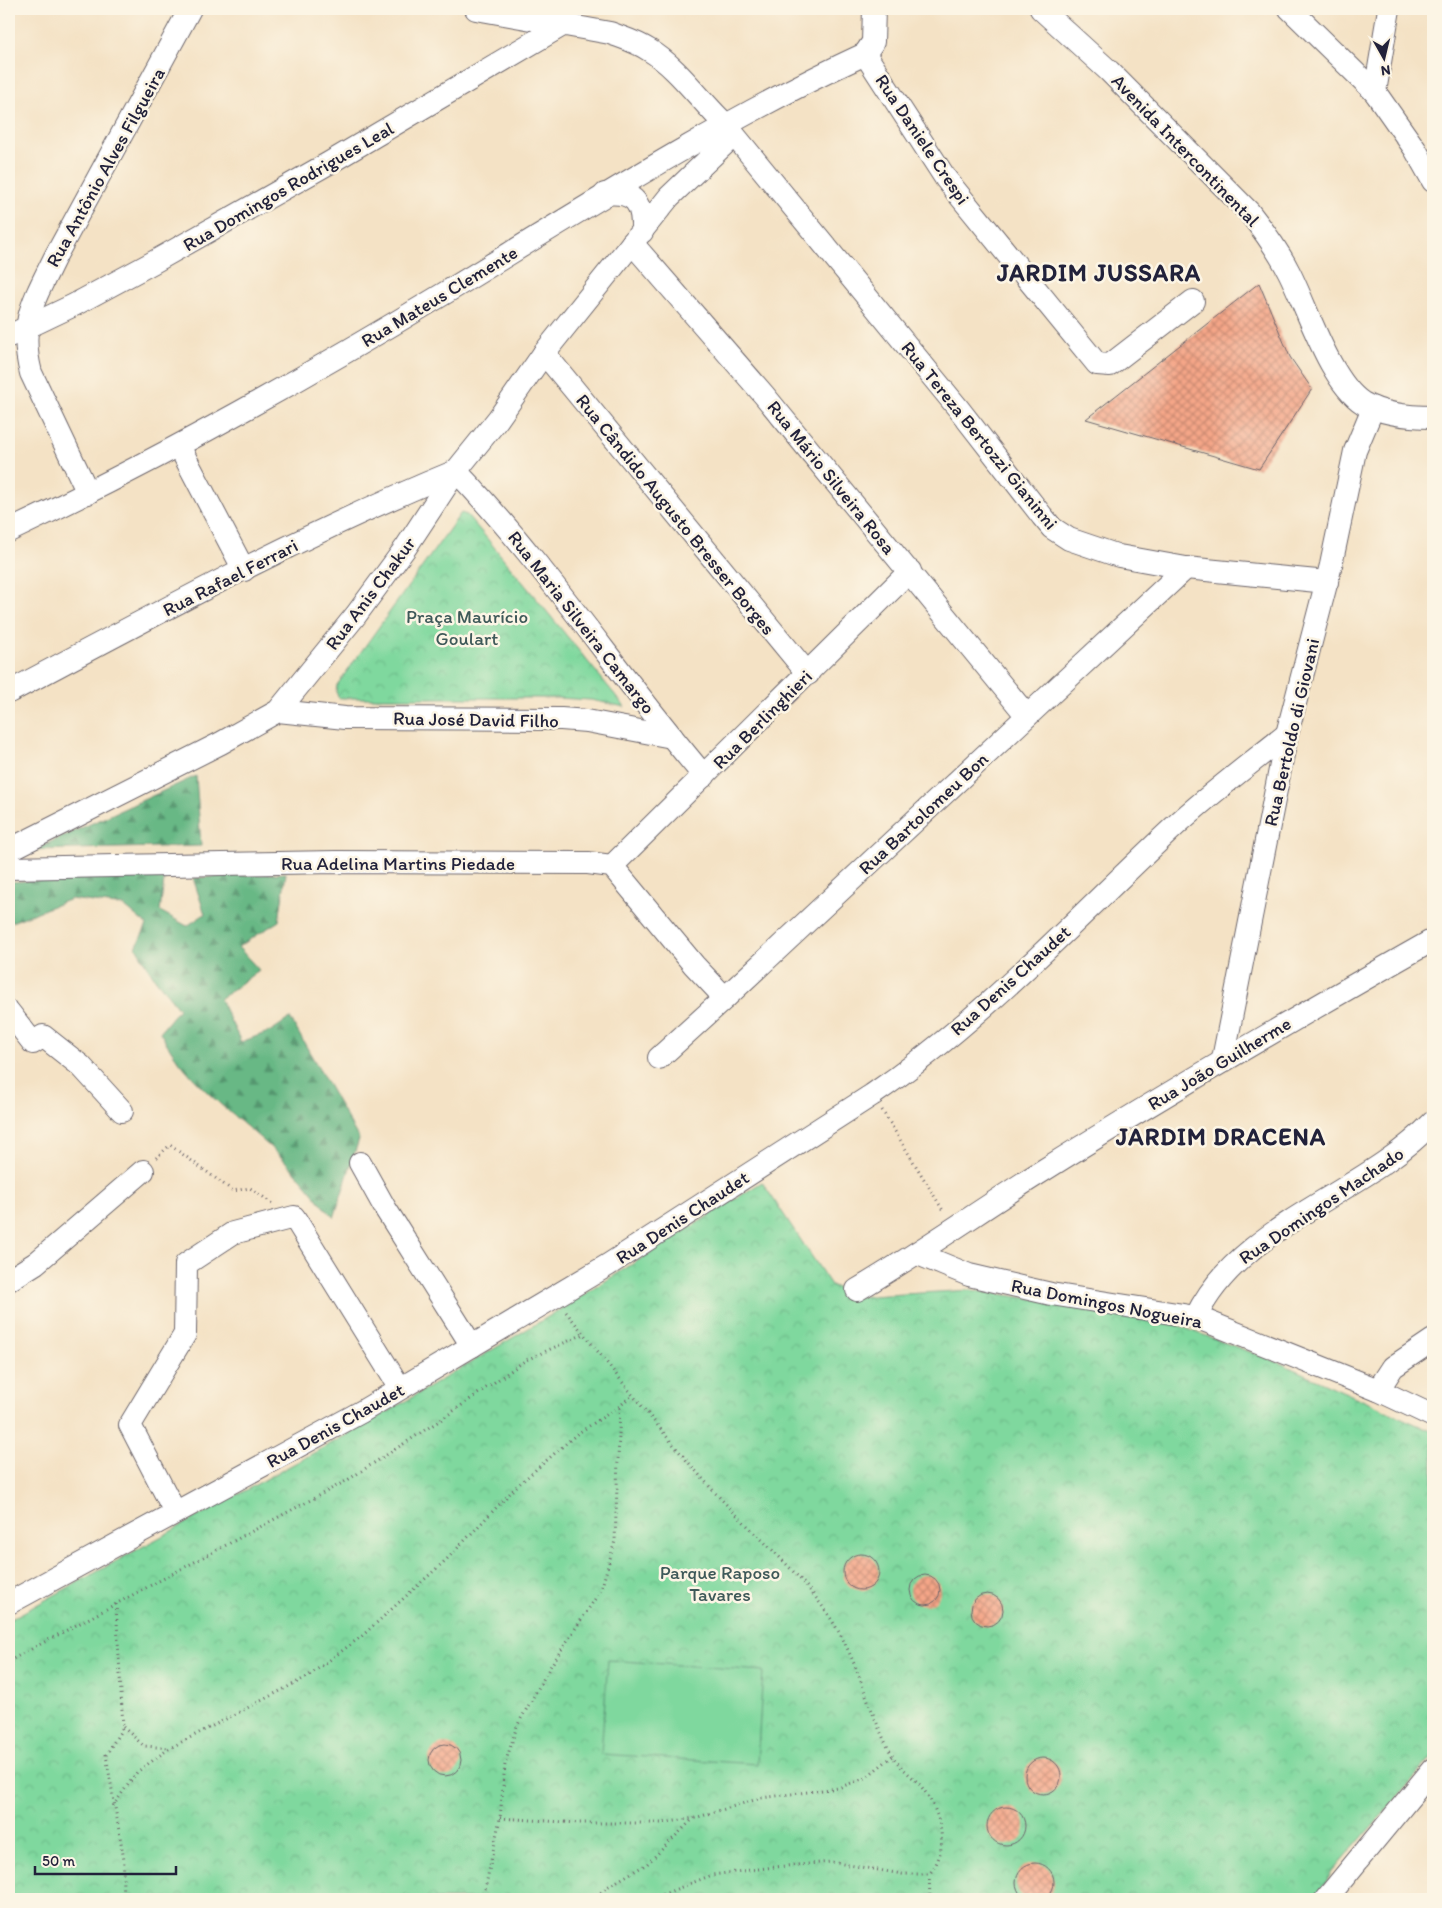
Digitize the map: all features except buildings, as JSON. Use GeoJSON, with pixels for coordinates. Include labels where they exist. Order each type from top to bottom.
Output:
{"type":"FeatureCollection","features":[{"type":"Feature","properties":{"kind":"street","name":"Rua Antônio Alves Filgueira"},"geometry":{"type":"LineString","coordinates":[[88,493],[32,372],[17,332],[55,257],[190,9]]}},
{"type":"Feature","properties":{"kind":"street","name":"Rua Tereza Bertozzi Gianinni"},"geometry":{"type":"LineString","coordinates":[[476,9],[561,26],[586,27],[610,33],[650,50],[667,64],[730,130],[964,415],[1052,528],[1069,539],[1090,548],[1150,563],[1327,582]]}},
{"type":"Feature","properties":{"kind":"street"},"geometry":{"type":"LineString","coordinates":[[865,54],[873,42],[874,9]]}},
{"type":"Feature","properties":{"kind":"street","name":"Avenida Intercontinental"},"geometry":{"type":"LineString","coordinates":[[1041,9],[1109,71],[1249,212],[1268,235],[1289,271],[1317,335],[1343,381],[1353,395],[1373,408]]}},
{"type":"Feature","properties":{"kind":"street"},"geometry":{"type":"LineString","coordinates":[[1290,9],[1375,92],[1415,149],[1433,181]]}},
{"type":"Feature","properties":{"kind":"street"},"geometry":{"type":"LineString","coordinates":[[1375,92],[1388,9]]}},
{"type":"Feature","properties":{"kind":"street","name":"Rua Domingos Rodrigues Leal"},"geometry":{"type":"LineString","coordinates":[[17,332],[74,305],[160,258],[363,143],[561,26]]}},
{"type":"Feature","properties":{"kind":"street","name":"Rua Mateus Clemente"},"geometry":{"type":"LineString","coordinates":[[9,531],[179,446],[298,380],[605,194],[730,130],[865,54]]}},
{"type":"Feature","properties":{"kind":"street","name":"Rua Daniele Crespi"},"geometry":{"type":"LineString","coordinates":[[865,54],[946,179],[1097,364],[1110,365],[1193,301]]}},
{"type":"Feature","properties":{"kind":"street","name":"Rua Anis Chakur"},"geometry":{"type":"LineString","coordinates":[[9,850],[221,744],[278,711],[361,608],[406,547],[456,471],[498,419],[544,353],[669,197],[730,130]]}},
{"type":"Feature","properties":{"kind":"street"},"geometry":{"type":"LineString","coordinates":[[605,194],[623,194],[634,199],[641,210],[637,238]]}},
{"type":"Feature","properties":{"kind":"street","name":"Rua Mário Silveira Rosa"},"geometry":{"type":"LineString","coordinates":[[637,238],[1027,716]]}},
{"type":"Feature","properties":{"kind":"street","name":"Rua Cândido Augusto Bresser Borges"},"geometry":{"type":"LineString","coordinates":[[544,353],[808,674]]}},
{"type":"Feature","properties":{"kind":"street"},"geometry":{"type":"LineString","coordinates":[[1373,408],[1398,414],[1433,417]]}},
{"type":"Feature","properties":{"kind":"street","name":"Rua Bertoldo di Giovani"},"geometry":{"type":"LineString","coordinates":[[1223,1059],[1287,734],[1327,582],[1355,451],[1373,408]]}},
{"type":"Feature","properties":{"kind":"street"},"geometry":{"type":"LineString","coordinates":[[179,446],[244,570]]}},
{"type":"Feature","properties":{"kind":"street","name":"Rua Rafael Ferrari"},"geometry":{"type":"LineString","coordinates":[[9,692],[244,570],[390,498],[456,471]]}},
{"type":"Feature","properties":{"kind":"street","name":"Rua Maria Silveira Camargo"},"geometry":{"type":"LineString","coordinates":[[456,471],[497,514],[553,582],[618,670],[704,776]]}},
{"type":"Feature","properties":{"kind":"street","name":"Rua Bartolomeu Bon"},"geometry":{"type":"LineString","coordinates":[[659,1058],[1186,568]]}},
{"type":"Feature","properties":{"kind":"street","name":"Rua Berlinghieri"},"geometry":{"type":"LineString","coordinates":[[612,866],[910,571]]}},
{"type":"Feature","properties":{"kind":"street","name":"Rua José David Filho"},"geometry":{"type":"LineString","coordinates":[[278,711],[345,718],[561,719],[587,721],[672,737]]}},
{"type":"Feature","properties":{"kind":"street","name":"Rua Denis Chaudet"},"geometry":{"type":"LineString","coordinates":[[9,1603],[400,1388],[472,1346],[559,1302],[608,1265],[914,1067],[1033,961],[1177,824],[1287,734]]}},
{"type":"Feature","properties":{"kind":"street","name":"Rua Adelina Martins Piedade"},"geometry":{"type":"LineString","coordinates":[[9,868],[336,862],[588,863],[612,866]]}},
{"type":"Feature","properties":{"kind":"street"},"geometry":{"type":"LineString","coordinates":[[612,866],[694,965],[725,998]]}},
{"type":"Feature","properties":{"kind":"street","name":"Rua João Guilherme"},"geometry":{"type":"LineString","coordinates":[[857,1290],[918,1254],[1034,1176],[1223,1059],[1433,940]]}},
{"type":"Feature","properties":{"kind":"street"},"geometry":{"type":"LineString","coordinates":[[9,1012],[33,1043],[43,1036],[81,1066],[122,1111]]}},
{"type":"Feature","properties":{"kind":"street","name":"Rua Domingos Machado"},"geometry":{"type":"LineString","coordinates":[[1196,1316],[1204,1298],[1218,1280],[1238,1261],[1289,1223],[1374,1172],[1416,1140],[1433,1122]]}},
{"type":"Feature","properties":{"kind":"street"},"geometry":{"type":"LineString","coordinates":[[360,1163],[389,1216],[472,1346]]}},
{"type":"Feature","properties":{"kind":"street"},"geometry":{"type":"LineString","coordinates":[[9,1280],[36,1263],[143,1171]]}},
{"type":"Feature","properties":{"kind":"street"},"geometry":{"type":"LineString","coordinates":[[175,1512],[130,1425],[185,1334],[186,1264],[233,1233],[294,1217],[400,1388]]}},
{"type":"Feature","properties":{"kind":"street","name":"Rua Domingos Nogueira"},"geometry":{"type":"LineString","coordinates":[[918,1254],[969,1275],[1042,1292],[1196,1316],[1378,1390],[1433,1416]]}},
{"type":"Feature","properties":{"kind":"street"},"geometry":{"type":"LineString","coordinates":[[1378,1390],[1393,1367],[1433,1340]]}},
{"type":"Feature","properties":{"kind":"street"},"geometry":{"type":"LineString","coordinates":[[1326,1899],[1433,1769]]}},
{"type":"Feature","properties":{"kind":"path"},"geometry":{"type":"LineString","coordinates":[[872,1095],[897,1132],[954,1229]]}},
{"type":"Feature","properties":{"kind":"path"},"geometry":{"type":"LineString","coordinates":[[143,1171],[170,1145],[233,1191],[250,1188],[294,1217]]}},
{"type":"Feature","properties":{"kind":"path"},"geometry":{"type":"LineString","coordinates":[[559,1302],[632,1394],[711,1488],[808,1589],[836,1626],[860,1673],[893,1756],[921,1786],[936,1808],[942,1850],[937,1866],[929,1874],[902,1874],[831,1862],[783,1866],[712,1875],[651,1899]]}},
{"type":"Feature","properties":{"kind":"path"},"geometry":{"type":"LineString","coordinates":[[9,1661],[346,1481],[442,1419],[526,1360],[584,1334]]}},
{"type":"Feature","properties":{"kind":"path"},"geometry":{"type":"LineString","coordinates":[[113,1806],[137,1772],[170,1748],[307,1677],[362,1636],[447,1559],[518,1486],[576,1434],[620,1406],[632,1394]]}},
{"type":"Feature","properties":{"kind":"path"},"geometry":{"type":"LineString","coordinates":[[483,1899],[500,1818],[505,1764],[517,1726],[550,1667],[601,1590],[615,1541],[620,1406]]}},
{"type":"Feature","properties":{"kind":"path"},"geometry":{"type":"LineString","coordinates":[[116,1604],[122,1727],[106,1755],[113,1806],[124,1860],[122,1899]]}},
{"type":"Feature","properties":{"kind":"path"},"geometry":{"type":"LineString","coordinates":[[122,1727],[144,1746],[170,1748]]}},
{"type":"Feature","properties":{"kind":"path"},"geometry":{"type":"LineString","coordinates":[[500,1818],[579,1823],[662,1823],[695,1818],[762,1798],[838,1788],[865,1778],[893,1756]]}},
{"type":"Feature","properties":{"kind":"path"},"geometry":{"type":"LineString","coordinates":[[593,1899],[607,1887],[648,1864],[695,1818]]}},
{"type":"Feature","properties":{"kind":"path"},"geometry":{"type":"LineString","coordinates":[[929,1874],[930,1899]]}},
{"type":"Feature","properties":{"kind":"green space","name":"Praça Maurício Goulart"},"geometry":{"type":"Polygon","coordinates":[[[461,513],[467,515],[485,536],[625,707],[591,700],[558,698],[339,698],[336,692],[337,685],[461,513]]]}},
{"type":"Feature","properties":{"kind":"green space"},"geometry":{"type":"Polygon","coordinates":[[[196,776],[201,846],[33,850],[196,776]]]}},
{"type":"Feature","properties":{"kind":"green space"},"geometry":{"type":"Polygon","coordinates":[[[165,873],[160,911],[187,926],[205,914],[193,878],[286,873],[279,921],[238,947],[259,970],[220,999],[241,1042],[271,1031],[290,1018],[359,1139],[334,1218],[284,1160],[201,1086],[172,1052],[160,1032],[179,1009],[153,976],[136,947],[147,925],[124,906],[71,899],[9,923],[9,882],[165,873]]]}},
{"type":"Feature","properties":{"kind":"green space","name":"Parque Raposo Tavares"},"geometry":{"type":"Polygon","coordinates":[[[762,1182],[831,1285],[855,1297],[971,1290],[1152,1316],[1280,1363],[1433,1432],[1433,1756],[1332,1872],[1316,1899],[9,1899],[9,1620],[372,1421],[563,1308],[762,1182]]]}},
{"type":"Feature","properties":{"kind":"green space"},"geometry":{"type":"Polygon","coordinates":[[[608,1660],[763,1671],[757,1764],[601,1754],[608,1660]]]}},
{"type":"Feature","properties":{"kind":"district","name":"JARDIM JUSSARA"},"geometry":{"type":"Point","coordinates":[1099,273]}},
{"type":"Feature","properties":{"kind":"district","name":"JARDIM DRACENA"},"geometry":{"type":"Point","coordinates":[1221,1137]}}]}
